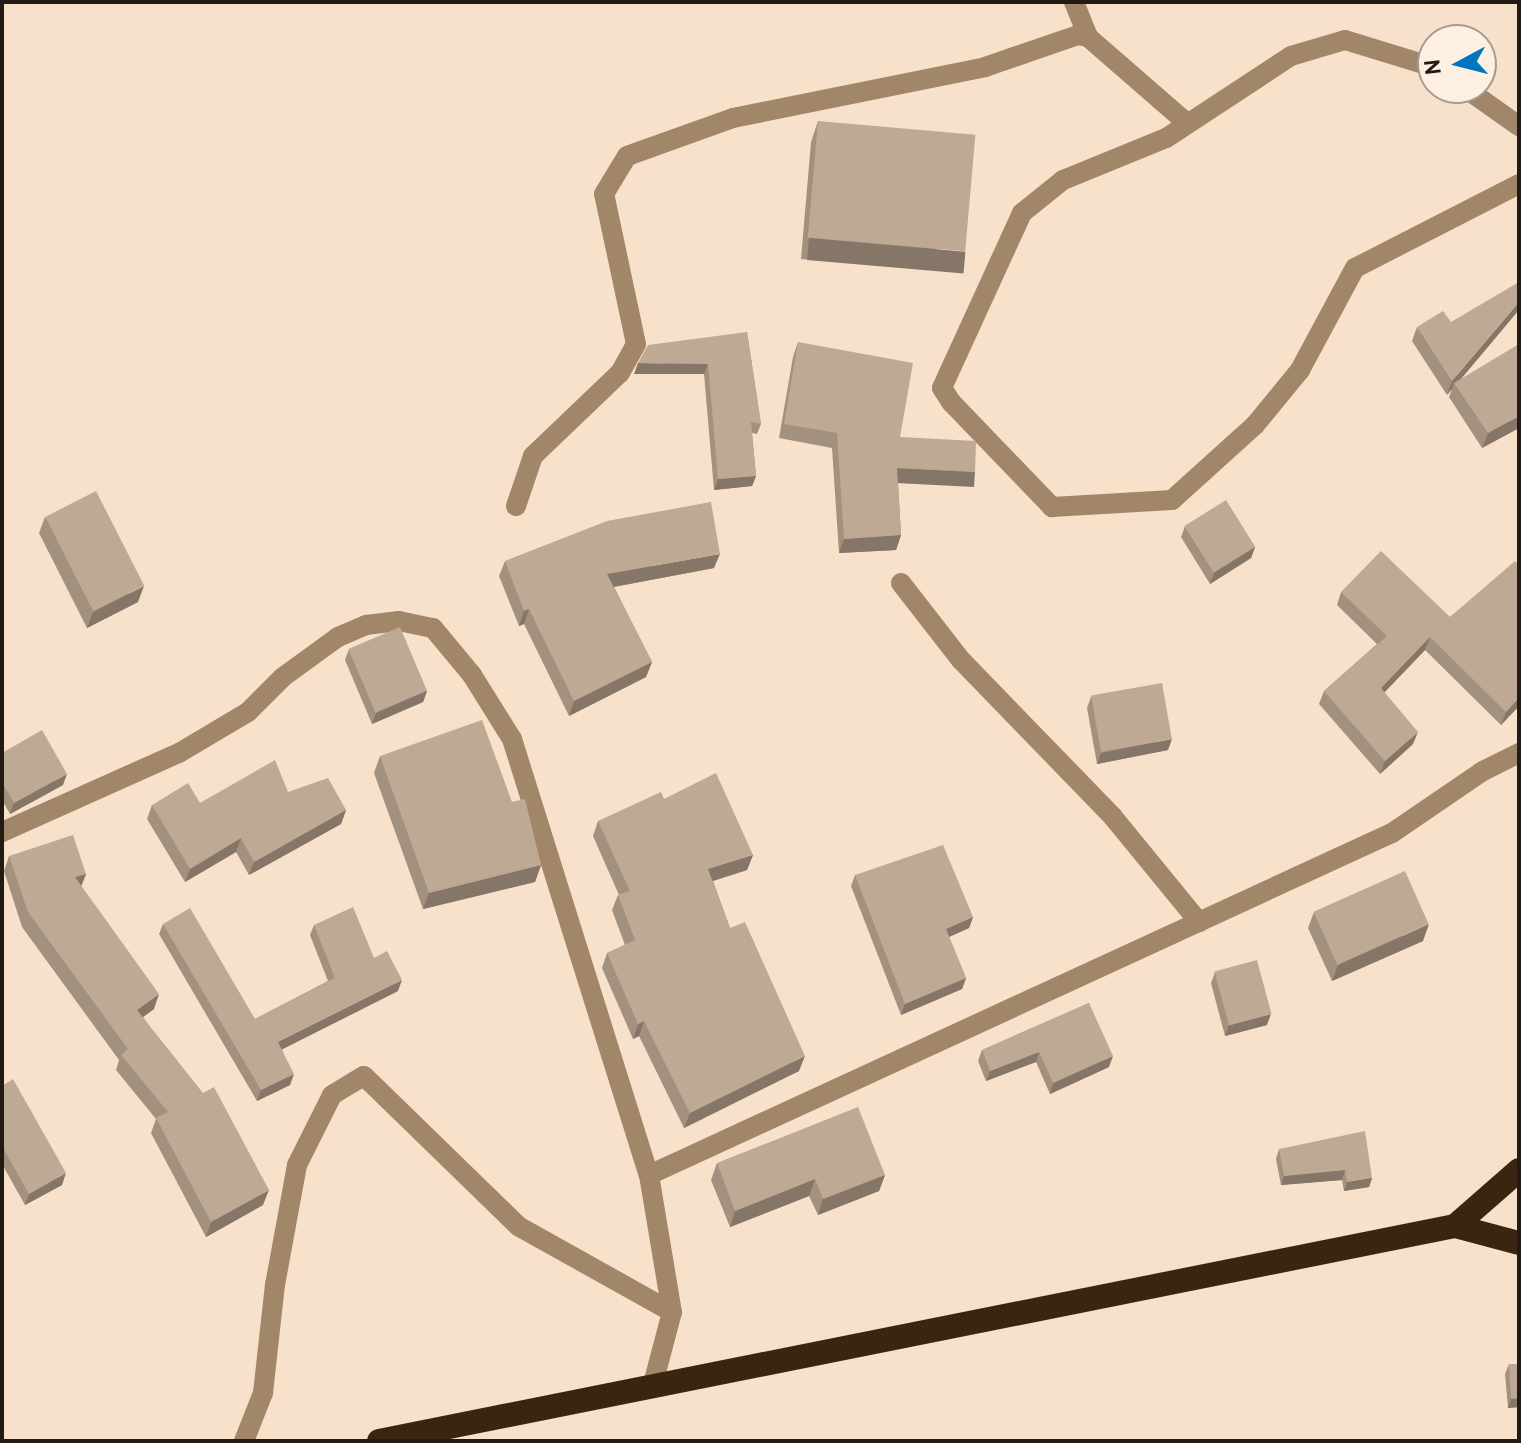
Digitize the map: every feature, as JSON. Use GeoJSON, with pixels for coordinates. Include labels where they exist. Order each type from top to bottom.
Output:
{"type":"FeatureCollection","features":[{"type":"Feature","properties":{"kind":"highway"},"geometry":{"type":"LineString","coordinates":[[1455,1226],[1519,1170]]}},
{"type":"Feature","properties":{"kind":"highway"},"geometry":{"type":"LineString","coordinates":[[379,1441],[1455,1226],[1519,1243]]}},
{"type":"Feature","properties":{"kind":"street"},"geometry":{"type":"LineString","coordinates":[[1074,2],[1088,37],[1187,123]]}},
{"type":"Feature","properties":{"kind":"street"},"geometry":{"type":"LineString","coordinates":[[516,506],[533,456],[620,373],[636,344],[604,194],[627,156],[733,118],[985,67],[1078,35],[1088,37]]}},
{"type":"Feature","properties":{"kind":"street"},"geometry":{"type":"LineString","coordinates":[[1417,62],[1345,40],[1291,56],[1166,138],[1063,180],[1022,213],[942,388],[1052,507],[1172,500],[1255,425],[1300,370],[1355,268],[1519,184]]}},
{"type":"Feature","properties":{"kind":"street"},"geometry":{"type":"LineString","coordinates":[[1488,104],[1519,126]]}},
{"type":"Feature","properties":{"kind":"street"},"geometry":{"type":"LineString","coordinates":[[901,583],[961,660],[1113,817],[1199,922]]}},
{"type":"Feature","properties":{"kind":"street"},"geometry":{"type":"LineString","coordinates":[[2,832],[179,753],[248,712],[283,677],[338,637],[366,625],[399,621],[433,628],[472,675],[512,739],[649,1175],[672,1312],[653,1384]]}},
{"type":"Feature","properties":{"kind":"street"},"geometry":{"type":"LineString","coordinates":[[649,1175],[1392,833],[1483,771],[1519,753]]}},
{"type":"Feature","properties":{"kind":"street"},"geometry":{"type":"LineString","coordinates":[[244,1441],[263,1393],[275,1285],[297,1165],[332,1095],[364,1076],[518,1226],[672,1312]]}},
{"type":"Feature","properties":{"kind":"building"},"geometry":{"type":"Polygon","coordinates":[[[818,121],[975,135],[965,251],[808,238],[818,121]]]}},
{"type":"Feature","properties":{"kind":"building"},"geometry":{"type":"Polygon","coordinates":[[[1519,282],[1519,302],[1452,381],[1417,327],[1443,311],[1451,322],[1519,282]]]}},
{"type":"Feature","properties":{"kind":"building"},"geometry":{"type":"Polygon","coordinates":[[[747,332],[761,424],[751,422],[756,476],[718,479],[708,364],[638,363],[648,345],[747,332]]]}},
{"type":"Feature","properties":{"kind":"building"},"geometry":{"type":"Polygon","coordinates":[[[798,342],[913,363],[900,437],[976,441],[975,472],[897,468],[901,535],[844,539],[837,433],[784,424],[798,342]]]}},
{"type":"Feature","properties":{"kind":"building"},"geometry":{"type":"Polygon","coordinates":[[[1519,344],[1519,416],[1488,433],[1454,383],[1519,344]]]}},
{"type":"Feature","properties":{"kind":"building"},"geometry":{"type":"Polygon","coordinates":[[[96,491],[144,585],[93,611],[45,517],[96,491]]]}},
{"type":"Feature","properties":{"kind":"building"},"geometry":{"type":"Polygon","coordinates":[[[1226,500],[1255,547],[1214,573],[1184,526],[1226,500]]]}},
{"type":"Feature","properties":{"kind":"building"},"geometry":{"type":"Polygon","coordinates":[[[711,502],[720,554],[607,574],[652,662],[574,701],[529,609],[524,611],[505,561],[607,521],[711,502]]]}},
{"type":"Feature","properties":{"kind":"building"},"geometry":{"type":"Polygon","coordinates":[[[1381,551],[1450,617],[1515,561],[1519,566],[1519,698],[1506,712],[1430,637],[1381,688],[1418,732],[1385,761],[1324,691],[1387,636],[1341,592],[1381,551]]]}},
{"type":"Feature","properties":{"kind":"building"},"geometry":{"type":"Polygon","coordinates":[[[400,627],[427,691],[375,712],[348,649],[400,627]]]}},
{"type":"Feature","properties":{"kind":"building"},"geometry":{"type":"Polygon","coordinates":[[[1162,683],[1172,739],[1101,752],[1091,696],[1162,683]]]}},
{"type":"Feature","properties":{"kind":"building"},"geometry":{"type":"Polygon","coordinates":[[[482,720],[512,802],[525,799],[541,865],[429,893],[380,756],[482,720]]]}},
{"type":"Feature","properties":{"kind":"building"},"geometry":{"type":"Polygon","coordinates":[[[42,730],[67,774],[14,803],[2,782],[2,753],[42,730]]]}},
{"type":"Feature","properties":{"kind":"building"},"geometry":{"type":"Polygon","coordinates":[[[275,760],[288,792],[328,778],[346,810],[254,862],[241,838],[190,869],[152,805],[188,783],[200,803],[275,760]]]}},
{"type":"Feature","properties":{"kind":"building"},"geometry":{"type":"Polygon","coordinates":[[[716,773],[753,855],[708,869],[730,928],[745,922],[805,1056],[690,1113],[644,1021],[638,1024],[607,953],[635,940],[618,895],[630,891],[598,821],[661,792],[664,799],[716,773]]]}},
{"type":"Feature","properties":{"kind":"building"},"geometry":{"type":"Polygon","coordinates":[[[73,835],[86,874],[75,877],[159,994],[137,1010],[203,1093],[214,1087],[269,1190],[211,1222],[156,1118],[168,1112],[121,1055],[128,1049],[28,912],[9,856],[73,835]]]}},
{"type":"Feature","properties":{"kind":"building"},"geometry":{"type":"Polygon","coordinates":[[[943,845],[973,917],[946,929],[966,978],[905,1004],[855,875],[943,845]]]}},
{"type":"Feature","properties":{"kind":"building"},"geometry":{"type":"Polygon","coordinates":[[[1405,871],[1429,924],[1337,965],[1314,912],[1405,871]]]}},
{"type":"Feature","properties":{"kind":"building"},"geometry":{"type":"Polygon","coordinates":[[[353,907],[374,958],[387,951],[402,980],[278,1042],[294,1074],[261,1090],[163,924],[190,908],[255,1019],[335,978],[314,925],[353,907]]]}},
{"type":"Feature","properties":{"kind":"building"},"geometry":{"type":"Polygon","coordinates":[[[1257,960],[1271,1014],[1229,1025],[1214,971],[1257,960]]]}},
{"type":"Feature","properties":{"kind":"building"},"geometry":{"type":"Polygon","coordinates":[[[1089,1003],[1113,1056],[1053,1083],[1039,1052],[990,1071],[982,1050],[1089,1003]]]}},
{"type":"Feature","properties":{"kind":"building"},"geometry":{"type":"Polygon","coordinates":[[[13,1079],[66,1173],[29,1194],[2,1146],[2,1086],[13,1079]]]}},
{"type":"Feature","properties":{"kind":"building"},"geometry":{"type":"Polygon","coordinates":[[[858,1107],[885,1175],[823,1199],[815,1179],[735,1211],[717,1163],[858,1107]]]}},
{"type":"Feature","properties":{"kind":"building"},"geometry":{"type":"Polygon","coordinates":[[[1365,1131],[1372,1178],[1347,1182],[1345,1170],[1284,1176],[1279,1149],[1365,1131]]]}},
{"type":"Feature","properties":{"kind":"building"},"geometry":{"type":"Polygon","coordinates":[[[1509,1364],[1519,1364],[1519,1398],[1511,1399],[1509,1364]]]}}]}
